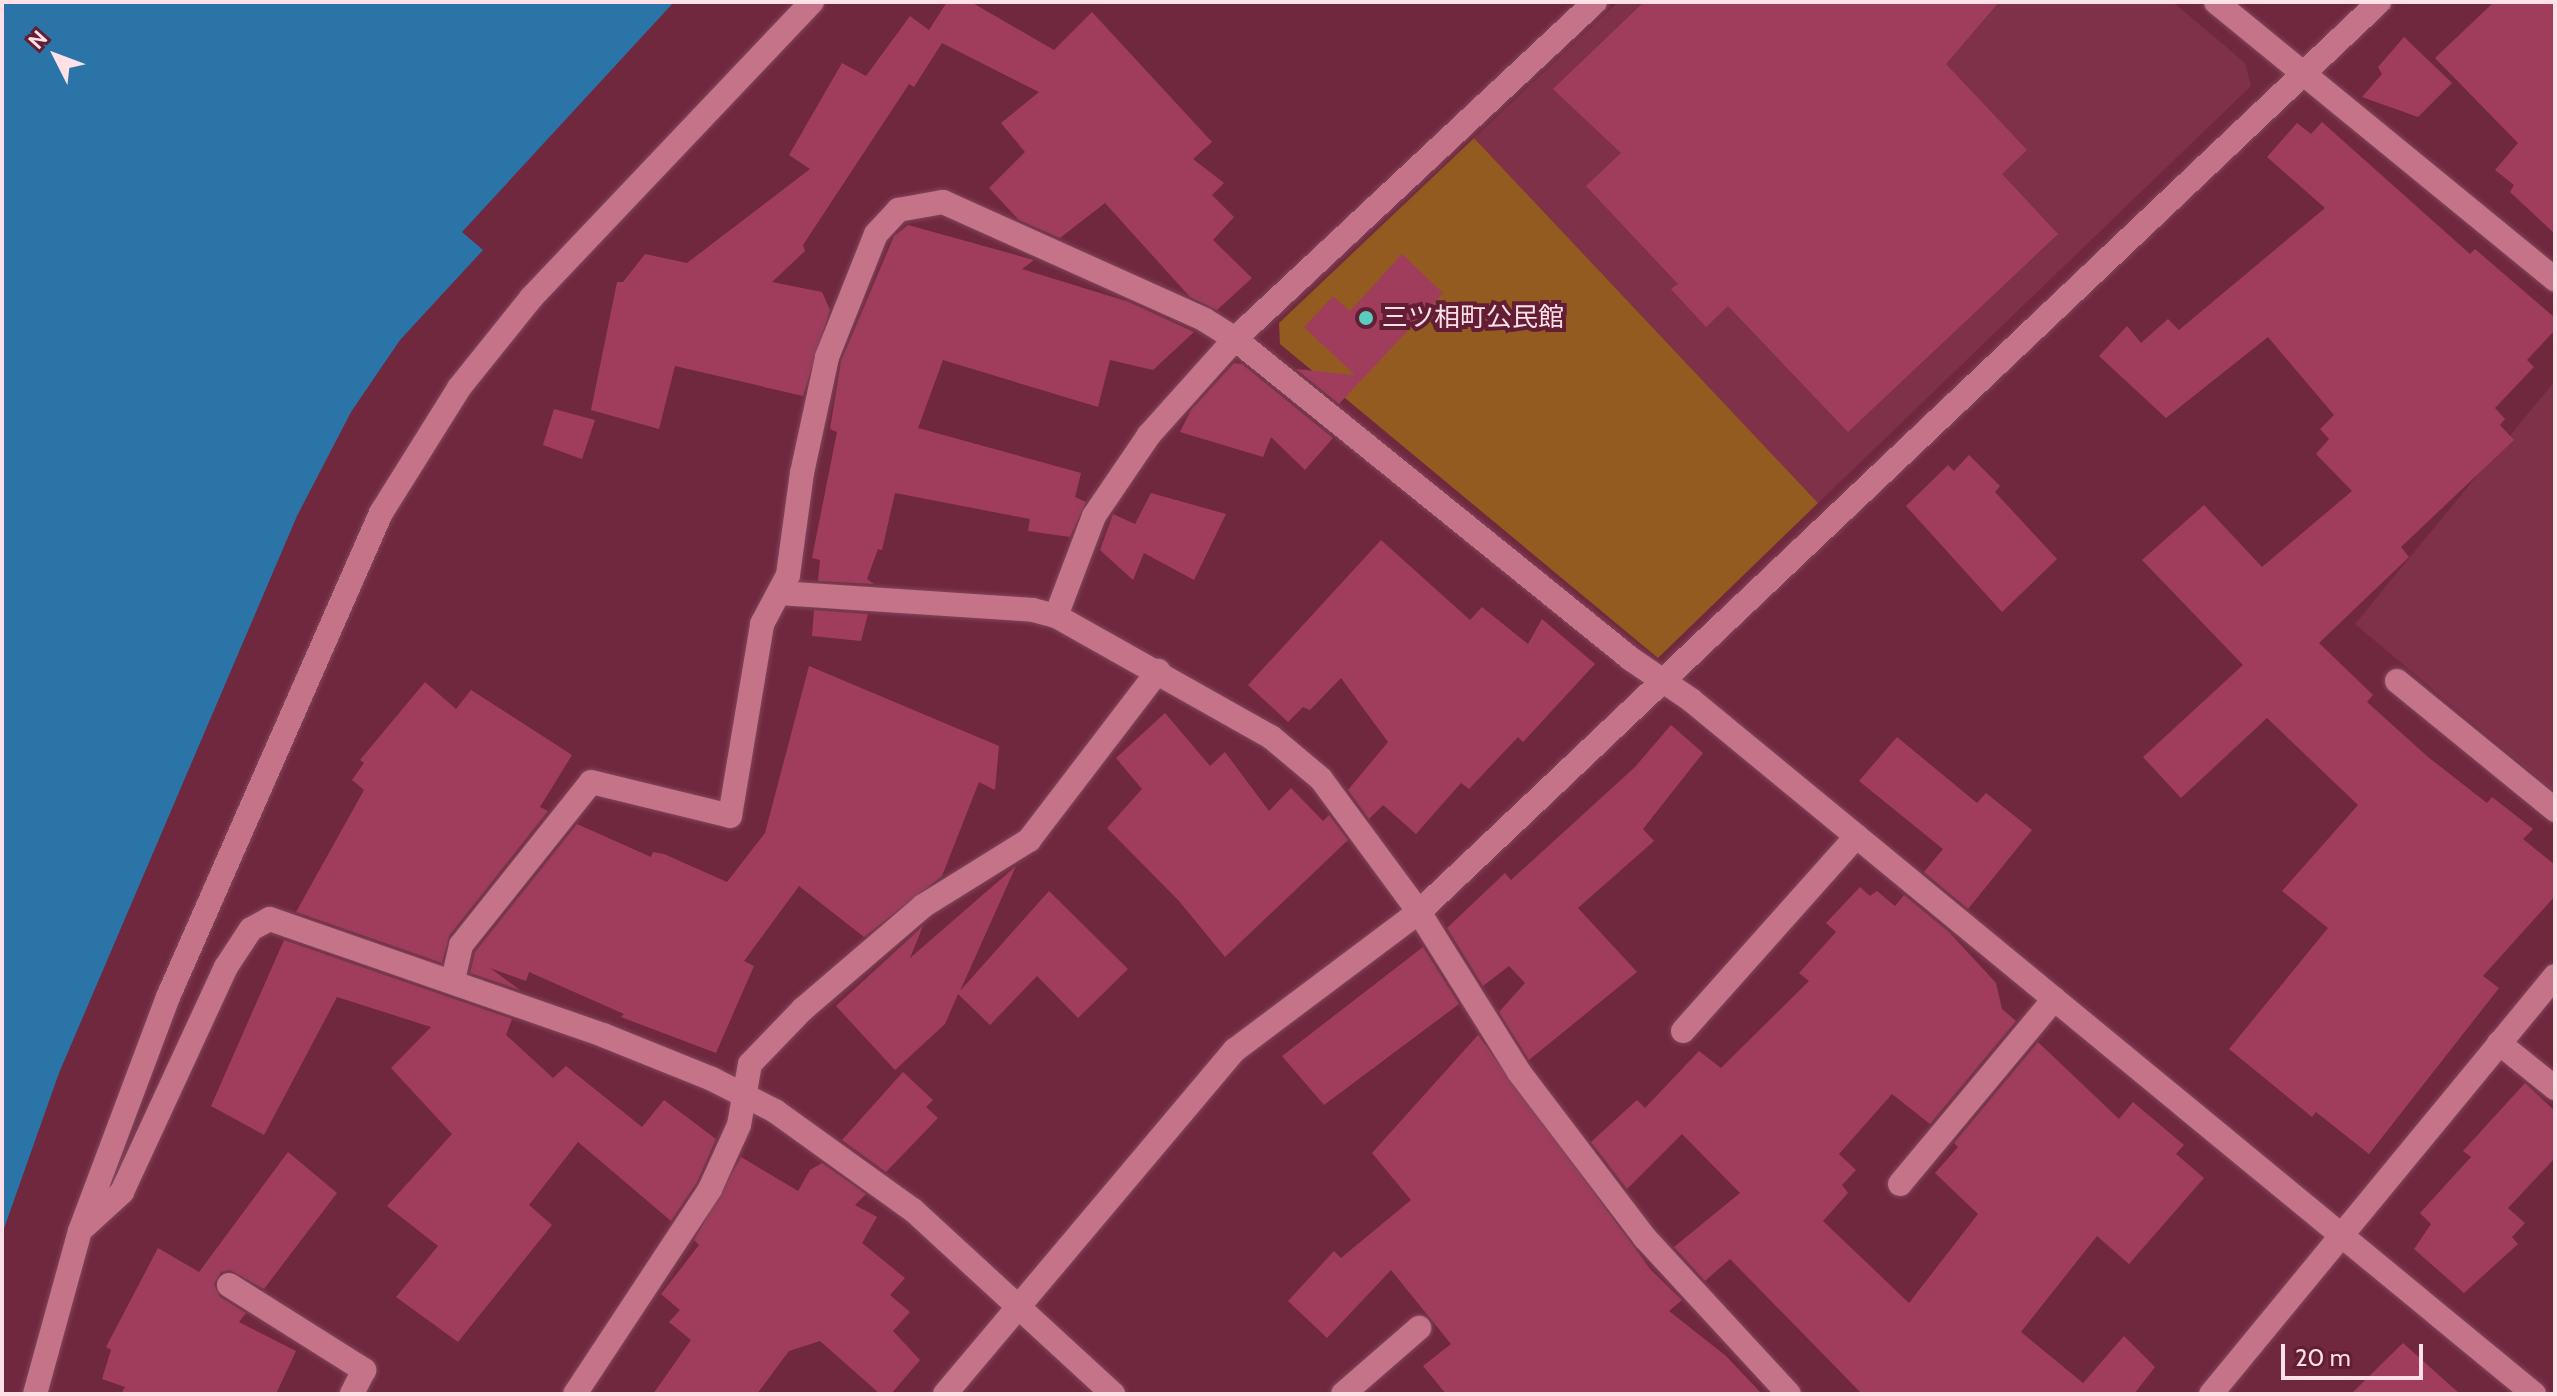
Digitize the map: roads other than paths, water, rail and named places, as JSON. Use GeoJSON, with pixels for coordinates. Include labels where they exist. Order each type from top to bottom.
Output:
{"type":"FeatureCollection","features":[{"type":"Feature","properties":{"kind":"street"},"geometry":{"type":"LineString","coordinates":[[35,1394],[80,1231],[168,997],[381,513],[459,388],[531,298],[812,2]]}},
{"type":"Feature","properties":{"kind":"street"},"geometry":{"type":"LineString","coordinates":[[1056,616],[1094,516],[1149,435],[1235,339],[1595,2]]}},
{"type":"Feature","properties":{"kind":"street"},"geometry":{"type":"LineString","coordinates":[[2216,2],[2305,71],[2555,279]]}},
{"type":"Feature","properties":{"kind":"street"},"geometry":{"type":"LineString","coordinates":[[945,1394],[1235,1050],[1419,912],[1666,684],[2379,2]]}},
{"type":"Feature","properties":{"kind":"street"},"geometry":{"type":"LineString","coordinates":[[453,980],[461,945],[591,782],[730,816],[762,624],[788,575],[802,473],[827,357],[876,234],[898,210],[943,202],[1205,320],[1235,339],[1857,836],[2534,1394]]}},
{"type":"Feature","properties":{"kind":"street"},"geometry":{"type":"LineString","coordinates":[[779,593],[1033,610],[1056,616],[1271,737],[1321,779],[1419,912],[1519,1072],[1645,1238],[1789,1394]]}},
{"type":"Feature","properties":{"kind":"street"},"geometry":{"type":"LineString","coordinates":[[575,1394],[710,1189],[739,1125],[750,1064],[803,1009],[923,906],[1029,840],[1158,671]]}},
{"type":"Feature","properties":{"kind":"street"},"geometry":{"type":"LineString","coordinates":[[2397,681],[2555,810]]}},
{"type":"Feature","properties":{"kind":"street"},"geometry":{"type":"LineString","coordinates":[[1683,1031],[1857,836]]}},
{"type":"Feature","properties":{"kind":"street"},"geometry":{"type":"LineString","coordinates":[[80,1231],[122,1192],[226,967],[251,929],[270,919],[290,923],[453,980],[745,1096],[913,1210],[995,1281],[1015,1308],[1113,1394]]}},
{"type":"Feature","properties":{"kind":"street"},"geometry":{"type":"LineString","coordinates":[[2211,1394],[2555,976]]}},
{"type":"Feature","properties":{"kind":"street"},"geometry":{"type":"LineString","coordinates":[[1900,1184],[2054,999]]}},
{"type":"Feature","properties":{"kind":"street"},"geometry":{"type":"LineString","coordinates":[[2499,1043],[2555,1088]]}},
{"type":"Feature","properties":{"kind":"street"},"geometry":{"type":"LineString","coordinates":[[229,1285],[364,1370],[352,1394]]}},
{"type":"Feature","properties":{"kind":"street"},"geometry":{"type":"LineString","coordinates":[[1343,1394],[1419,1328]]}},
{"type":"Feature","properties":{"kind":"water"},"geometry":{"type":"Polygon","coordinates":[[[2,2],[674,2],[462,232],[483,250],[400,340],[351,412],[297,516],[59,1073],[2,1234],[2,2]]]}},
{"type":"Feature","properties":{"kind":"place","name":"三ツ相町公民館"},"geometry":{"type":"Point","coordinates":[1366,318]}}]}
